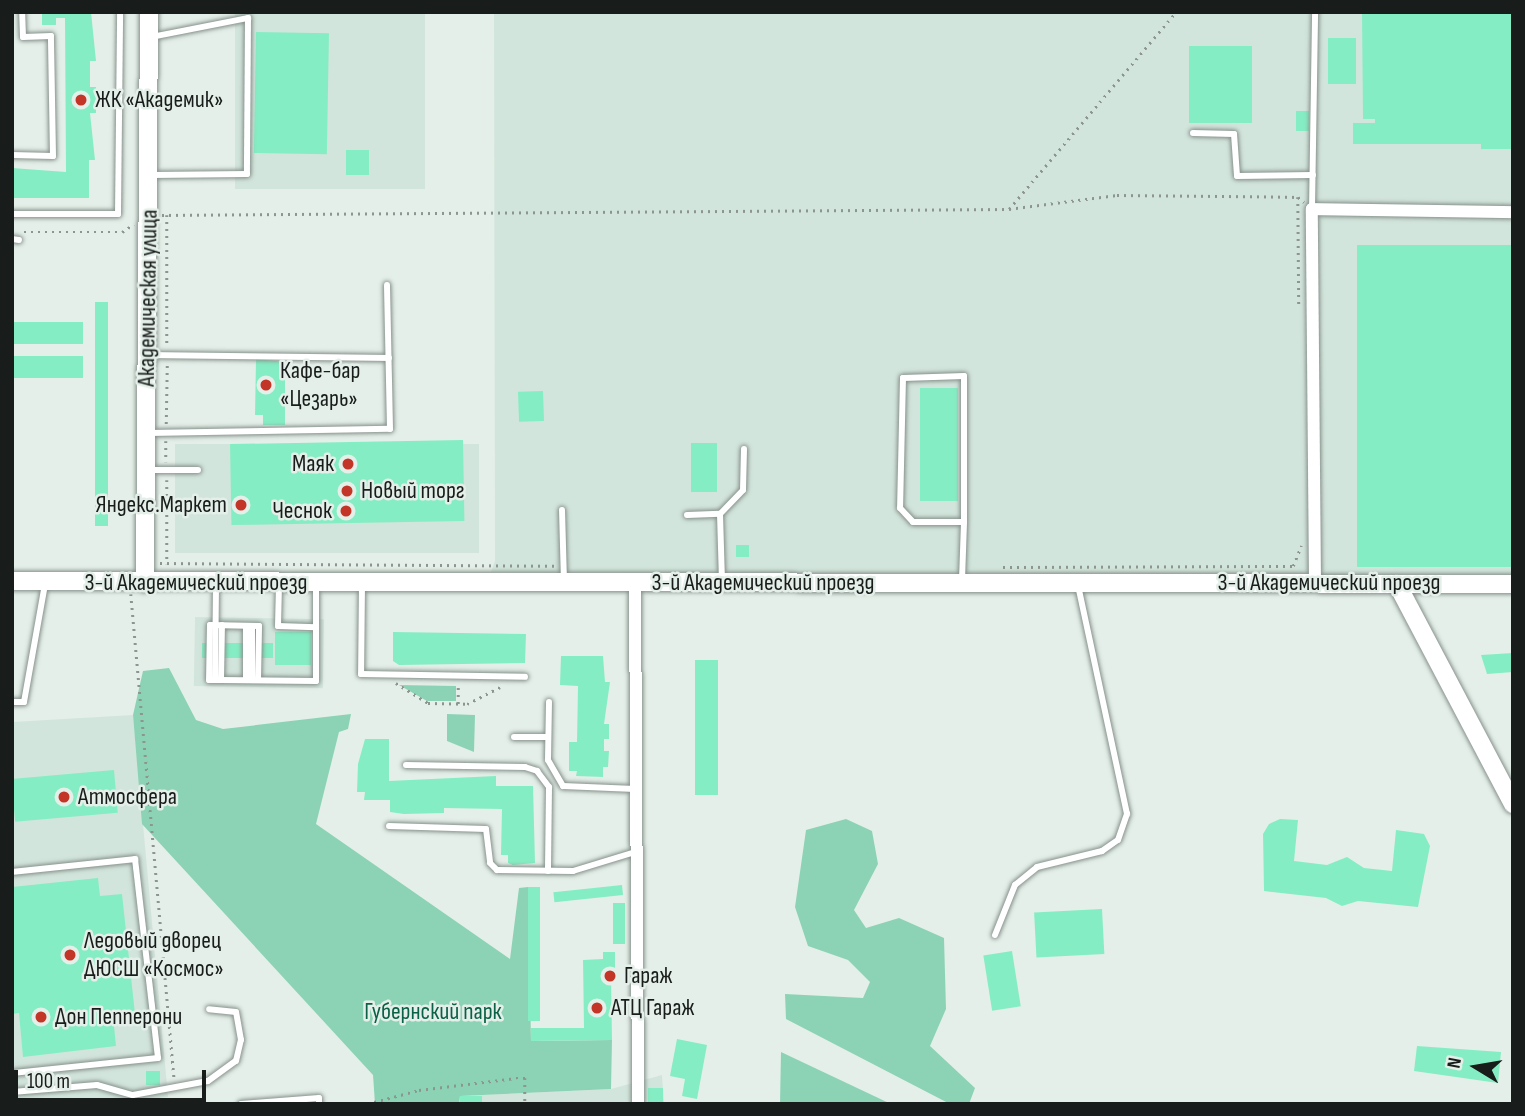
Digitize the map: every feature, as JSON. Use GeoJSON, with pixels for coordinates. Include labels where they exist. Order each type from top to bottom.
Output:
{"type":"FeatureCollection","features":[{"type":"Feature","properties":{"kind":"street","name":"Академическая улица"},"geometry":{"type":"LineString","coordinates":[[137,583],[146,470],[148,355],[158,215],[150,175],[149,12]]}},
{"type":"Feature","properties":{"kind":"street"},"geometry":{"type":"LineString","coordinates":[[1315,582],[1312,209],[1513,212]]}},
{"type":"Feature","properties":{"kind":"street","name":"3-й Академический проезд"},"geometry":{"type":"LineString","coordinates":[[12,581],[362,583],[564,574],[635,583],[1513,584]]}},
{"type":"Feature","properties":{"kind":"street"},"geometry":{"type":"LineString","coordinates":[[635,583],[638,1103]]}},
{"type":"Feature","properties":{"kind":"street"},"geometry":{"type":"LineString","coordinates":[[1397,584],[1513,804]]}},
{"type":"Feature","properties":{"kind":"lane"},"geometry":{"type":"LineString","coordinates":[[12,155],[53,156],[51,36],[23,37],[22,12]]}},
{"type":"Feature","properties":{"kind":"lane"},"geometry":{"type":"LineString","coordinates":[[12,214],[118,215],[120,12]]}},
{"type":"Feature","properties":{"kind":"lane"},"geometry":{"type":"LineString","coordinates":[[1312,209],[1315,12]]}},
{"type":"Feature","properties":{"kind":"lane"},"geometry":{"type":"LineString","coordinates":[[149,37],[248,18],[247,174],[150,175]]}},
{"type":"Feature","properties":{"kind":"lane"},"geometry":{"type":"LineString","coordinates":[[1193,133],[1234,134],[1237,176],[1313,174]]}},
{"type":"Feature","properties":{"kind":"lane"},"geometry":{"type":"LineString","coordinates":[[147,433],[390,429],[387,285]]}},
{"type":"Feature","properties":{"kind":"lane"},"geometry":{"type":"LineString","coordinates":[[148,355],[390,358]]}},
{"type":"Feature","properties":{"kind":"lane"},"geometry":{"type":"LineString","coordinates":[[962,582],[964,522],[964,376],[903,378],[900,508],[913,522],[964,522]]}},
{"type":"Feature","properties":{"kind":"lane"},"geometry":{"type":"LineString","coordinates":[[722,583],[720,514],[743,490],[744,449]]}},
{"type":"Feature","properties":{"kind":"lane"},"geometry":{"type":"LineString","coordinates":[[146,470],[198,470]]}},
{"type":"Feature","properties":{"kind":"lane"},"geometry":{"type":"LineString","coordinates":[[562,510],[564,574]]}},
{"type":"Feature","properties":{"kind":"lane"},"geometry":{"type":"LineString","coordinates":[[687,514],[720,514]]}},
{"type":"Feature","properties":{"kind":"lane"},"geometry":{"type":"LineString","coordinates":[[12,702],[24,702],[45,582]]}},
{"type":"Feature","properties":{"kind":"lane"},"geometry":{"type":"LineString","coordinates":[[216,582],[218,680]]}},
{"type":"Feature","properties":{"kind":"lane"},"geometry":{"type":"LineString","coordinates":[[279,583],[278,626],[316,627]]}},
{"type":"Feature","properties":{"kind":"lane"},"geometry":{"type":"LineString","coordinates":[[216,625],[209,680],[316,681],[316,583]]}},
{"type":"Feature","properties":{"kind":"lane"},"geometry":{"type":"LineString","coordinates":[[362,583],[361,674],[525,677]]}},
{"type":"Feature","properties":{"kind":"lane"},"geometry":{"type":"LineString","coordinates":[[995,935],[1015,885],[1037,867],[1102,851],[1118,840],[1127,814],[1078,584]]}},
{"type":"Feature","properties":{"kind":"lane"},"geometry":{"type":"LineString","coordinates":[[216,625],[252,626]]}},
{"type":"Feature","properties":{"kind":"lane"},"geometry":{"type":"LineString","coordinates":[[252,626],[252,680]]}},
{"type":"Feature","properties":{"kind":"lane"},"geometry":{"type":"LineString","coordinates":[[252,626],[252,680]]}},
{"type":"Feature","properties":{"kind":"lane"},"geometry":{"type":"LineString","coordinates":[[549,702],[548,760],[563,786],[635,789]]}},
{"type":"Feature","properties":{"kind":"lane"},"geometry":{"type":"LineString","coordinates":[[514,737],[548,737]]}},
{"type":"Feature","properties":{"kind":"lane"},"geometry":{"type":"LineString","coordinates":[[406,765],[525,767],[537,771],[549,787],[548,871]]}},
{"type":"Feature","properties":{"kind":"lane"},"geometry":{"type":"LineString","coordinates":[[389,826],[483,827],[490,835],[494,869],[573,871],[635,852]]}},
{"type":"Feature","properties":{"kind":"lane"},"geometry":{"type":"LineString","coordinates":[[12,872],[135,859],[158,1058],[12,1073]]}},
{"type":"Feature","properties":{"kind":"lane"},"geometry":{"type":"LineString","coordinates":[[12,1092],[97,1085],[132,1095],[208,1081],[236,1061],[241,1041],[236,1012],[209,1009]]}},
{"type":"Feature","properties":{"kind":"lane"},"geometry":{"type":"LineString","coordinates":[[241,1104],[319,1098],[319,1104]]}},
{"type":"Feature","properties":{"kind":"path"},"geometry":{"type":"LineString","coordinates":[[1009,209],[1176,12]]}},
{"type":"Feature","properties":{"kind":"path"},"geometry":{"type":"LineString","coordinates":[[12,232],[122,232],[158,215],[1009,209],[1117,195],[1298,197],[1312,209]]}},
{"type":"Feature","properties":{"kind":"path"},"geometry":{"type":"LineString","coordinates":[[1298,197],[1299,307]]}},
{"type":"Feature","properties":{"kind":"path"},"geometry":{"type":"LineString","coordinates":[[158,215],[167,355],[167,564],[564,574]]}},
{"type":"Feature","properties":{"kind":"path"},"geometry":{"type":"LineString","coordinates":[[989,566],[1293,566],[1302,543]]}},
{"type":"Feature","properties":{"kind":"path"},"geometry":{"type":"LineString","coordinates":[[137,583],[175,1089]]}},
{"type":"Feature","properties":{"kind":"path"},"geometry":{"type":"LineString","coordinates":[[396,675],[396,685],[428,703],[458,704],[500,688],[500,677]]}},
{"type":"Feature","properties":{"kind":"path"},"geometry":{"type":"LineString","coordinates":[[458,676],[458,704]]}},
{"type":"Feature","properties":{"kind":"path"},"geometry":{"type":"LineString","coordinates":[[374,1102],[419,1090],[525,1078],[524,1104]]}},
{"type":"Feature","properties":{"kind":"shaded area"},"geometry":{"type":"Polygon","coordinates":[[[235,12],[425,12],[425,189],[235,189],[235,12]]]}},
{"type":"Feature","properties":{"kind":"shaded area"},"geometry":{"type":"Polygon","coordinates":[[[494,12],[1513,12],[1513,576],[491,572],[495,561],[494,12]]]}},
{"type":"Feature","properties":{"kind":"shaded area"},"geometry":{"type":"Polygon","coordinates":[[[175,444],[479,444],[479,553],[175,553],[175,444]]]}},
{"type":"Feature","properties":{"kind":"shaded area"},"geometry":{"type":"Polygon","coordinates":[[[195,617],[324,619],[323,688],[194,686],[195,617]]]}},
{"type":"Feature","properties":{"kind":"shaded area"},"geometry":{"type":"Polygon","coordinates":[[[133,715],[168,1097],[106,1104],[12,1104],[12,722],[133,715]]]}},
{"type":"Feature","properties":{"kind":"shaded area"},"geometry":{"type":"Polygon","coordinates":[[[662,1075],[664,1104],[459,1104],[460,1096],[611,1089],[662,1075]]]}},
{"type":"Feature","properties":{"kind":"green space","name":"Губернский парк"},"geometry":{"type":"Polygon","coordinates":[[[169,668],[196,720],[223,729],[351,714],[348,729],[339,732],[316,824],[510,959],[519,888],[528,887],[531,1041],[612,1040],[611,1089],[460,1096],[459,1104],[375,1104],[373,1075],[142,824],[133,715],[143,671],[169,668]]]}},
{"type":"Feature","properties":{"kind":"green space"},"geometry":{"type":"Polygon","coordinates":[[[399,685],[456,686],[456,701],[427,701],[399,685]]]}},
{"type":"Feature","properties":{"kind":"green space"},"geometry":{"type":"Polygon","coordinates":[[[447,714],[475,715],[474,752],[447,741],[447,714]]]}},
{"type":"Feature","properties":{"kind":"green space"},"geometry":{"type":"Polygon","coordinates":[[[846,819],[872,831],[878,864],[854,910],[866,928],[899,918],[944,938],[946,1009],[930,1046],[975,1088],[969,1104],[950,1104],[786,1019],[785,994],[863,998],[870,982],[848,960],[808,946],[795,907],[806,830],[846,819]]]}},
{"type":"Feature","properties":{"kind":"green space"},"geometry":{"type":"Polygon","coordinates":[[[781,1052],[891,1104],[780,1104],[781,1052]]]}},
{"type":"Feature","properties":{"kind":"building","name":"ЖК «Академик»"},"geometry":{"type":"Polygon","coordinates":[[[42,12],[91,12],[96,61],[90,61],[90,87],[96,87],[96,113],[90,113],[95,160],[89,160],[89,198],[12,198],[12,168],[66,172],[65,18],[56,18],[56,25],[42,25],[42,12]]]}},
{"type":"Feature","properties":{"kind":"building"},"geometry":{"type":"Polygon","coordinates":[[[1362,12],[1513,12],[1511,149],[1481,149],[1481,144],[1353,144],[1353,123],[1375,123],[1375,119],[1363,119],[1362,12]]]}},
{"type":"Feature","properties":{"kind":"building"},"geometry":{"type":"Polygon","coordinates":[[[256,32],[329,33],[327,154],[254,153],[256,32]]]}},
{"type":"Feature","properties":{"kind":"building"},"geometry":{"type":"Polygon","coordinates":[[[1328,38],[1356,38],[1356,84],[1328,84],[1328,38]]]}},
{"type":"Feature","properties":{"kind":"building"},"geometry":{"type":"Polygon","coordinates":[[[1189,46],[1252,46],[1252,123],[1189,123],[1189,46]]]}},
{"type":"Feature","properties":{"kind":"building"},"geometry":{"type":"Polygon","coordinates":[[[1296,111],[1309,111],[1309,131],[1296,131],[1296,111]]]}},
{"type":"Feature","properties":{"kind":"building"},"geometry":{"type":"Polygon","coordinates":[[[346,150],[369,150],[369,175],[346,175],[346,150]]]}},
{"type":"Feature","properties":{"kind":"building"},"geometry":{"type":"Polygon","coordinates":[[[1357,245],[1513,245],[1513,567],[1357,567],[1357,245]]]}},
{"type":"Feature","properties":{"kind":"building"},"geometry":{"type":"Polygon","coordinates":[[[95,302],[108,302],[108,526],[95,526],[95,302]]]}},
{"type":"Feature","properties":{"kind":"building"},"geometry":{"type":"Polygon","coordinates":[[[12,322],[83,322],[83,344],[12,344],[12,322]]]}},
{"type":"Feature","properties":{"kind":"building"},"geometry":{"type":"Polygon","coordinates":[[[12,356],[83,356],[83,378],[12,378],[12,356]]]}},
{"type":"Feature","properties":{"kind":"building"},"geometry":{"type":"Polygon","coordinates":[[[256,359],[285,362],[285,425],[263,425],[263,415],[255,415],[256,359]]]}},
{"type":"Feature","properties":{"kind":"building"},"geometry":{"type":"Polygon","coordinates":[[[920,388],[958,388],[958,501],[920,501],[920,388]]]}},
{"type":"Feature","properties":{"kind":"building"},"geometry":{"type":"Polygon","coordinates":[[[543,391],[544,421],[519,422],[518,392],[543,391]]]}},
{"type":"Feature","properties":{"kind":"building","name":"Новый торг"},"geometry":{"type":"Polygon","coordinates":[[[463,440],[464,521],[231,525],[230,444],[463,440]]]}},
{"type":"Feature","properties":{"kind":"building"},"geometry":{"type":"Polygon","coordinates":[[[691,443],[717,443],[717,492],[691,492],[691,443]]]}},
{"type":"Feature","properties":{"kind":"building"},"geometry":{"type":"Polygon","coordinates":[[[736,545],[749,545],[749,557],[736,557],[736,545]]]}},
{"type":"Feature","properties":{"kind":"building"},"geometry":{"type":"Polygon","coordinates":[[[275,632],[311,632],[311,665],[275,665],[275,632]]]}},
{"type":"Feature","properties":{"kind":"building"},"geometry":{"type":"Polygon","coordinates":[[[393,632],[526,634],[525,663],[399,665],[393,661],[393,632]]]}},
{"type":"Feature","properties":{"kind":"building"},"geometry":{"type":"Polygon","coordinates":[[[202,643],[273,643],[273,658],[202,658],[202,643]]]}},
{"type":"Feature","properties":{"kind":"building"},"geometry":{"type":"Polygon","coordinates":[[[1513,653],[1513,672],[1487,674],[1481,655],[1513,653]]]}},
{"type":"Feature","properties":{"kind":"building"},"geometry":{"type":"Polygon","coordinates":[[[561,656],[603,656],[605,682],[610,682],[604,724],[609,724],[609,739],[604,739],[604,751],[609,751],[608,767],[603,767],[603,777],[576,776],[577,771],[569,771],[569,742],[577,742],[578,686],[560,685],[561,656]]]}},
{"type":"Feature","properties":{"kind":"building"},"geometry":{"type":"Polygon","coordinates":[[[695,660],[718,660],[718,795],[695,795],[695,660]]]}},
{"type":"Feature","properties":{"kind":"building"},"geometry":{"type":"Polygon","coordinates":[[[365,739],[389,739],[389,781],[496,776],[496,786],[533,786],[535,863],[513,865],[508,863],[508,855],[501,855],[502,809],[444,808],[444,813],[404,814],[390,812],[390,800],[364,800],[365,792],[357,792],[358,764],[365,739]]]}},
{"type":"Feature","properties":{"kind":"building","name":"Атмосфера"},"geometry":{"type":"Polygon","coordinates":[[[114,770],[118,813],[15,822],[12,779],[114,770]]]}},
{"type":"Feature","properties":{"kind":"building"},"geometry":{"type":"Polygon","coordinates":[[[1280,819],[1298,820],[1294,861],[1327,865],[1347,857],[1364,868],[1392,871],[1396,830],[1424,834],[1430,846],[1418,907],[1358,901],[1342,906],[1326,898],[1264,891],[1263,834],[1269,824],[1280,819]]]}},
{"type":"Feature","properties":{"kind":"building","name":"Ледовый дворец ДЮСШ «Космос»"},"geometry":{"type":"Polygon","coordinates":[[[98,878],[100,896],[122,894],[136,1023],[114,1026],[116,1046],[23,1057],[19,1013],[12,1014],[12,887],[98,878]]]}},
{"type":"Feature","properties":{"kind":"building"},"geometry":{"type":"Polygon","coordinates":[[[622,885],[623,895],[554,902],[553,892],[622,885]]]}},
{"type":"Feature","properties":{"kind":"building"},"geometry":{"type":"Polygon","coordinates":[[[528,887],[540,887],[540,1021],[528,1021],[528,887]]]}},
{"type":"Feature","properties":{"kind":"building"},"geometry":{"type":"Polygon","coordinates":[[[613,903],[625,903],[625,944],[613,944],[613,903]]]}},
{"type":"Feature","properties":{"kind":"building"},"geometry":{"type":"Polygon","coordinates":[[[1102,909],[1104,954],[1036,957],[1034,913],[1102,909]]]}},
{"type":"Feature","properties":{"kind":"building"},"geometry":{"type":"Polygon","coordinates":[[[1012,951],[1021,1006],[992,1011],[983,956],[1012,951]]]}},
{"type":"Feature","properties":{"kind":"building"},"geometry":{"type":"Polygon","coordinates":[[[603,952],[615,952],[615,975],[611,975],[612,1040],[531,1041],[531,1028],[584,1028],[583,960],[603,959],[603,952]]]}},
{"type":"Feature","properties":{"kind":"building"},"geometry":{"type":"Polygon","coordinates":[[[677,1039],[707,1045],[697,1099],[682,1096],[685,1079],[670,1076],[677,1039]]]}},
{"type":"Feature","properties":{"kind":"building"},"geometry":{"type":"Polygon","coordinates":[[[1417,1046],[1501,1052],[1498,1083],[1414,1071],[1417,1046]]]}},
{"type":"Feature","properties":{"kind":"building"},"geometry":{"type":"Polygon","coordinates":[[[146,1071],[160,1071],[160,1085],[146,1085],[146,1071]]]}},
{"type":"Feature","properties":{"kind":"building"},"geometry":{"type":"Polygon","coordinates":[[[648,1088],[663,1088],[663,1104],[648,1104],[648,1088]]]}},
{"type":"Feature","properties":{"kind":"building"},"geometry":{"type":"Polygon","coordinates":[[[460,1096],[482,1096],[482,1104],[460,1104],[460,1096]]]}},
{"type":"Feature","properties":{"kind":"place","name":"ЖК «Академик»"},"geometry":{"type":"Point","coordinates":[81,100]}},
{"type":"Feature","properties":{"kind":"place","name":"Кафе-бар «Цезарь»"},"geometry":{"type":"Point","coordinates":[266,385]}},
{"type":"Feature","properties":{"kind":"place","name":"Маяк"},"geometry":{"type":"Point","coordinates":[348,464]}},
{"type":"Feature","properties":{"kind":"place","name":"Новый торг"},"geometry":{"type":"Point","coordinates":[347,491]}},
{"type":"Feature","properties":{"kind":"place","name":"Яндекс.Маркет"},"geometry":{"type":"Point","coordinates":[241,505]}},
{"type":"Feature","properties":{"kind":"place","name":"Чеснок"},"geometry":{"type":"Point","coordinates":[346,511]}},
{"type":"Feature","properties":{"kind":"place","name":"Атмосфера"},"geometry":{"type":"Point","coordinates":[64,797]}},
{"type":"Feature","properties":{"kind":"place","name":"Ледовый дворец ДЮСШ «Космос»"},"geometry":{"type":"Point","coordinates":[70,955]}},
{"type":"Feature","properties":{"kind":"place","name":"Гараж"},"geometry":{"type":"Point","coordinates":[610,976]}},
{"type":"Feature","properties":{"kind":"place","name":"АТЦ Гараж"},"geometry":{"type":"Point","coordinates":[597,1008]}},
{"type":"Feature","properties":{"kind":"place","name":"Дон Пепперони"},"geometry":{"type":"Point","coordinates":[41,1017]}}]}
